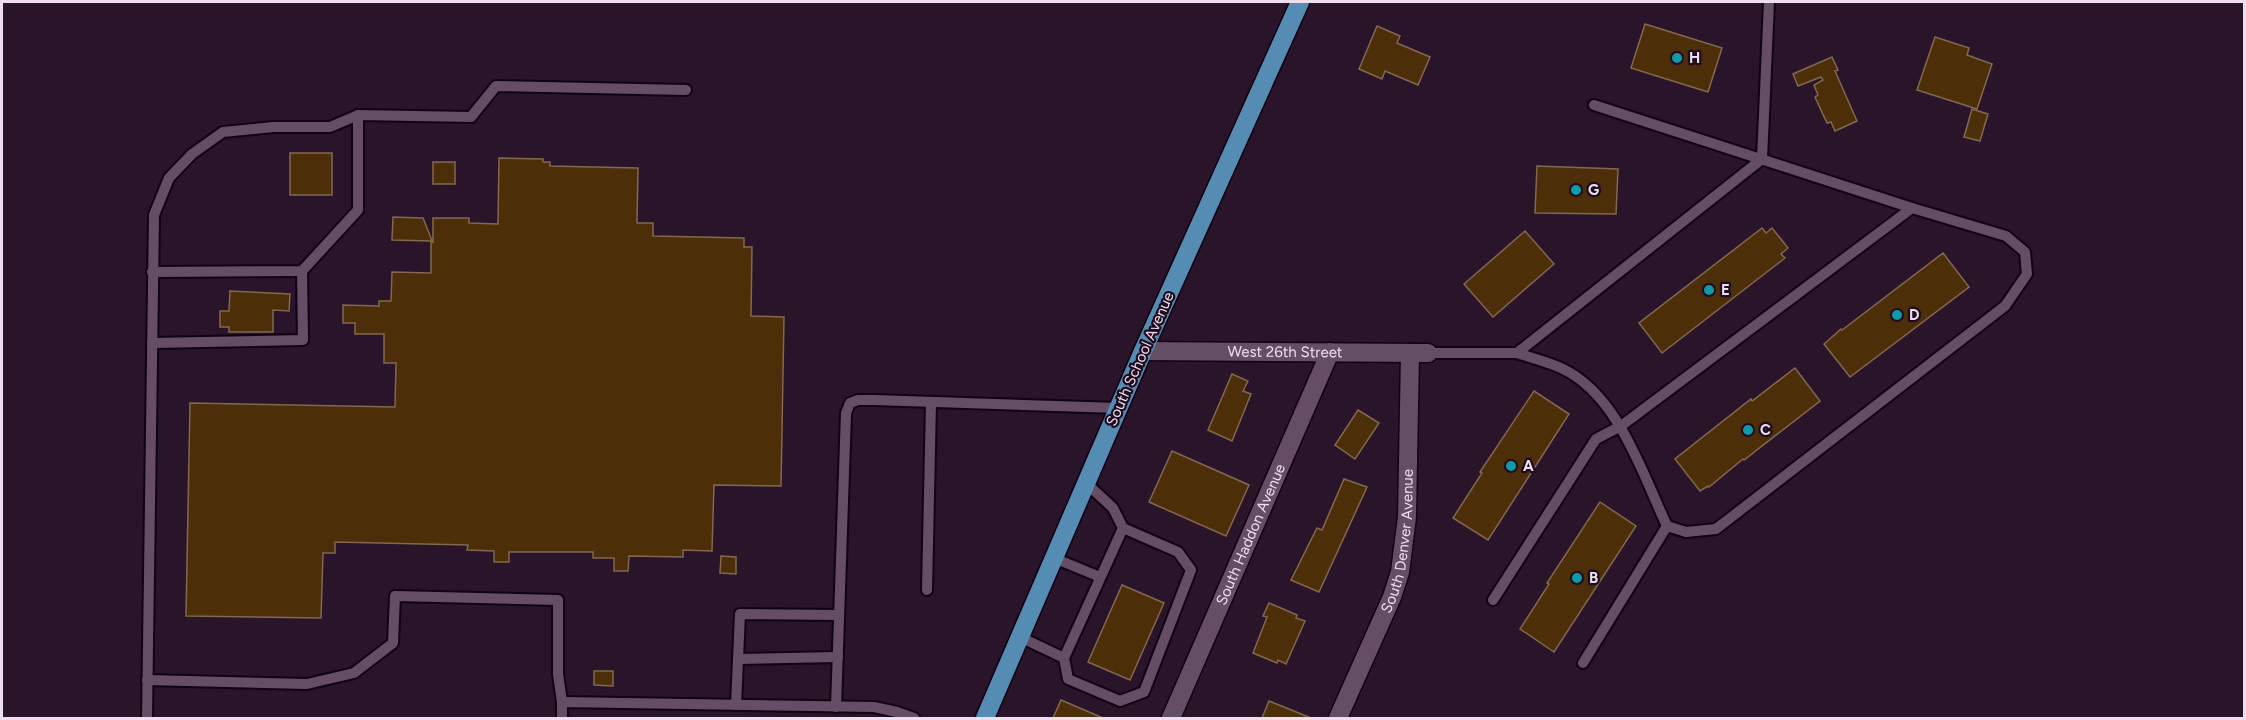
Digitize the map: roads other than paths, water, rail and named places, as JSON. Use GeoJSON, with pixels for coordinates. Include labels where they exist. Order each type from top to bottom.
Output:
{"type":"FeatureCollection","features":[{"type":"Feature","properties":{"kind":"main road","name":"South School Avenue"},"geometry":{"type":"LineString","coordinates":[[985,718],[1143,351],[1300,2]]}},
{"type":"Feature","properties":{"kind":"street","name":"West 26th Street"},"geometry":{"type":"LineString","coordinates":[[1143,351],[1419,353]]}},
{"type":"Feature","properties":{"kind":"street","name":"South Haddon Avenue"},"geometry":{"type":"LineString","coordinates":[[1171,718],[1330,352]]}},
{"type":"Feature","properties":{"kind":"street","name":"South Denver Avenue"},"geometry":{"type":"LineString","coordinates":[[1338,718],[1392,597],[1400,572],[1407,517],[1419,353]]}},
{"type":"Feature","properties":{"kind":"lane"},"geometry":{"type":"LineString","coordinates":[[1517,353],[1762,159],[1769,2]]}},
{"type":"Feature","properties":{"kind":"lane"},"geometry":{"type":"LineString","coordinates":[[147,718],[154,215],[169,178],[192,154],[223,132],[273,127],[330,127],[358,115],[471,117],[496,86],[686,90]]}},
{"type":"Feature","properties":{"kind":"lane"},"geometry":{"type":"LineString","coordinates":[[1419,353],[1517,353],[1562,368],[1597,394],[1621,426],[1666,526],[1686,532],[1716,530],[2005,306],[2026,274],[2025,252],[2006,236],[1594,105]]}},
{"type":"Feature","properties":{"kind":"lane"},"geometry":{"type":"LineString","coordinates":[[152,343],[303,340],[302,270],[358,210],[358,115]]}},
{"type":"Feature","properties":{"kind":"lane"},"geometry":{"type":"LineString","coordinates":[[1493,600],[1596,439],[1621,426],[1912,208]]}},
{"type":"Feature","properties":{"kind":"lane"},"geometry":{"type":"LineString","coordinates":[[152,272],[302,270]]}},
{"type":"Feature","properties":{"kind":"lane"},"geometry":{"type":"LineString","coordinates":[[836,707],[848,407],[850,403],[858,400],[1119,408]]}},
{"type":"Feature","properties":{"kind":"lane"},"geometry":{"type":"LineString","coordinates":[[927,590],[931,402]]}},
{"type":"Feature","properties":{"kind":"lane"},"geometry":{"type":"LineString","coordinates":[[1086,483],[1113,508],[1123,528],[1178,552],[1191,570],[1144,692],[1120,701],[1068,679],[1064,658],[1123,528]]}},
{"type":"Feature","properties":{"kind":"lane"},"geometry":{"type":"LineString","coordinates":[[1583,663],[1666,526]]}},
{"type":"Feature","properties":{"kind":"lane"},"geometry":{"type":"LineString","coordinates":[[1054,558],[1100,577]]}},
{"type":"Feature","properties":{"kind":"lane"},"geometry":{"type":"LineString","coordinates":[[147,680],[307,684],[354,673],[393,643],[395,596],[558,600],[558,674],[562,718]]}},
{"type":"Feature","properties":{"kind":"lane"},"geometry":{"type":"LineString","coordinates":[[736,705],[740,614],[839,615]]}},
{"type":"Feature","properties":{"kind":"lane"},"geometry":{"type":"LineString","coordinates":[[1020,637],[1064,658]]}},
{"type":"Feature","properties":{"kind":"lane"},"geometry":{"type":"LineString","coordinates":[[738,659],[838,657]]}},
{"type":"Feature","properties":{"kind":"lane"},"geometry":{"type":"LineString","coordinates":[[562,702],[874,707],[914,718]]}},
{"type":"Feature","properties":{"kind":"lane"},"geometry":{"type":"LineString","coordinates":[[788,718],[793,706]]}},
{"type":"Feature","properties":{"kind":"place","name":"H"},"geometry":{"type":"Point","coordinates":[1677,58]}},
{"type":"Feature","properties":{"kind":"place","name":"G"},"geometry":{"type":"Point","coordinates":[1576,190]}},
{"type":"Feature","properties":{"kind":"place","name":"E"},"geometry":{"type":"Point","coordinates":[1709,290]}},
{"type":"Feature","properties":{"kind":"place","name":"D"},"geometry":{"type":"Point","coordinates":[1897,315]}},
{"type":"Feature","properties":{"kind":"place","name":"C"},"geometry":{"type":"Point","coordinates":[1748,430]}},
{"type":"Feature","properties":{"kind":"place","name":"A"},"geometry":{"type":"Point","coordinates":[1511,466]}},
{"type":"Feature","properties":{"kind":"place","name":"B"},"geometry":{"type":"Point","coordinates":[1577,578]}}]}
